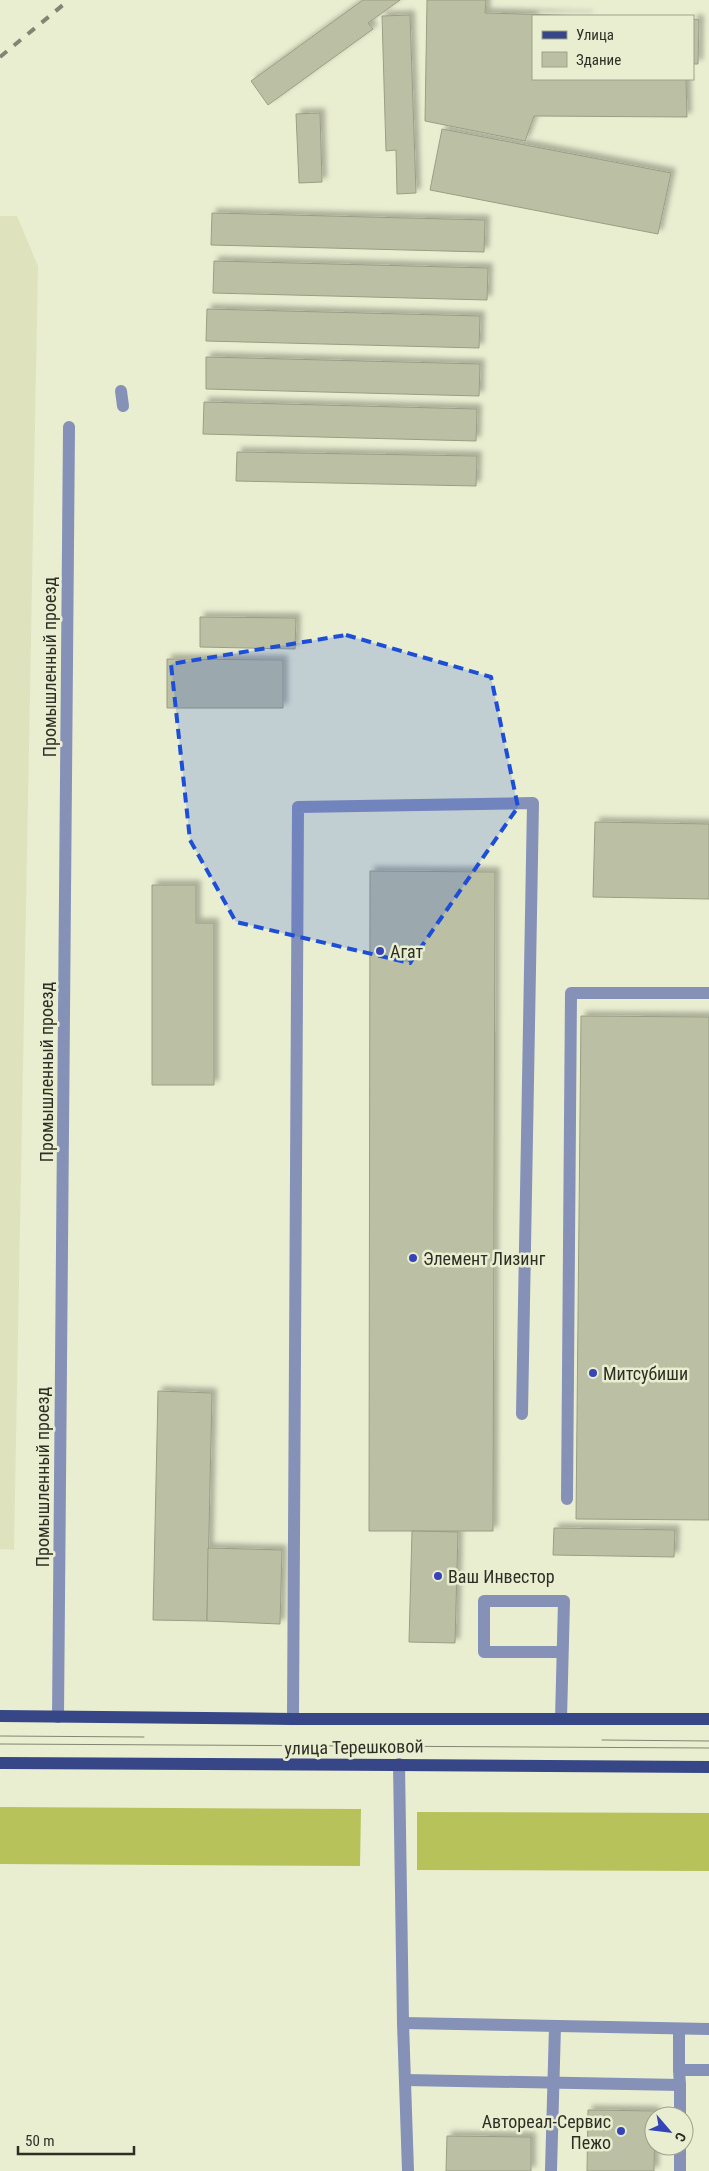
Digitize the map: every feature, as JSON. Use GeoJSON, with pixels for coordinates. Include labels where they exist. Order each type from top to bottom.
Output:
{"type":"FeatureCollection","features":[{"type":"Feature","properties":{"kind":"main road","name":"улица Терешковой"},"geometry":{"type":"LineString","coordinates":[[0,1716],[293,1719],[709,1719]]}},
{"type":"Feature","properties":{"kind":"main road","name":"улица Терешковой"},"geometry":{"type":"LineString","coordinates":[[0,1763],[709,1767]]}},
{"type":"Feature","properties":{"kind":"lane"},"geometry":{"type":"LineString","coordinates":[[121,391],[123,406]]}},
{"type":"Feature","properties":{"kind":"lane","name":"Промышленный проезд"},"geometry":{"type":"LineString","coordinates":[[58,1717],[69,427]]}},
{"type":"Feature","properties":{"kind":"lane"},"geometry":{"type":"LineString","coordinates":[[293,1719],[298,807],[533,803],[522,1414]]}},
{"type":"Feature","properties":{"kind":"lane"},"geometry":{"type":"LineString","coordinates":[[567,1499],[571,993],[709,993]]}},
{"type":"Feature","properties":{"kind":"lane"},"geometry":{"type":"LineString","coordinates":[[561,1652],[484,1652],[484,1601],[564,1601],[561,1652],[561,1718]]}},
{"type":"Feature","properties":{"kind":"lane"},"geometry":{"type":"LineString","coordinates":[[399,1764],[403,2023],[408,2171]]}},
{"type":"Feature","properties":{"kind":"lane"},"geometry":{"type":"LineString","coordinates":[[403,2023],[709,2029]]}},
{"type":"Feature","properties":{"kind":"lane"},"geometry":{"type":"LineString","coordinates":[[552,2171],[552,2082],[555,2026]]}},
{"type":"Feature","properties":{"kind":"lane"},"geometry":{"type":"LineString","coordinates":[[679,2029],[680,2106]]}},
{"type":"Feature","properties":{"kind":"lane"},"geometry":{"type":"LineString","coordinates":[[679,2070],[709,2070]]}},
{"type":"Feature","properties":{"kind":"lane"},"geometry":{"type":"LineString","coordinates":[[405,2080],[680,2085]]}},
{"type":"Feature","properties":{"kind":"lane"},"geometry":{"type":"LineString","coordinates":[[680,2156],[680,2171]]}},
{"type":"Feature","properties":{"kind":"highlighted area"},"geometry":{"type":"Polygon","coordinates":[[[346,635],[491,677],[518,807],[410,963],[236,922],[190,840],[171,664],[346,635]]]}},
{"type":"Feature","properties":{"kind":"shaded area"},"geometry":{"type":"Polygon","coordinates":[[[0,216],[17,216],[38,266],[14,1550],[0,1549],[0,216]]]}},
{"type":"Feature","properties":{"kind":"green space"},"geometry":{"type":"Polygon","coordinates":[[[0,1807],[361,1809],[360,1866],[0,1864],[0,1807]]]}},
{"type":"Feature","properties":{"kind":"green space"},"geometry":{"type":"Polygon","coordinates":[[[417,1812],[709,1813],[709,1871],[417,1870],[417,1812]]]}},
{"type":"Feature","properties":{"kind":"building"},"geometry":{"type":"Polygon","coordinates":[[[363,0],[400,0],[368,23],[373,29],[268,105],[251,81],[363,0]]]}},
{"type":"Feature","properties":{"kind":"building"},"geometry":{"type":"Polygon","coordinates":[[[427,0],[486,0],[485,13],[554,15],[532,15],[532,80],[686,80],[687,117],[534,116],[525,141],[425,121],[427,0]]]}},
{"type":"Feature","properties":{"kind":"building"},"geometry":{"type":"Polygon","coordinates":[[[410,15],[416,193],[397,194],[396,150],[386,151],[382,16],[410,15]]]}},
{"type":"Feature","properties":{"kind":"building"},"geometry":{"type":"Polygon","coordinates":[[[694,19],[699,20],[698,64],[694,64],[694,19]]]}},
{"type":"Feature","properties":{"kind":"building"},"geometry":{"type":"Polygon","coordinates":[[[320,113],[322,182],[299,183],[296,114],[320,113]]]}},
{"type":"Feature","properties":{"kind":"building"},"geometry":{"type":"Polygon","coordinates":[[[442,129],[671,173],[658,234],[430,190],[442,129]]]}},
{"type":"Feature","properties":{"kind":"building"},"geometry":{"type":"Polygon","coordinates":[[[212,213],[485,220],[484,252],[211,245],[212,213]]]}},
{"type":"Feature","properties":{"kind":"building"},"geometry":{"type":"Polygon","coordinates":[[[214,261],[488,268],[487,300],[213,293],[214,261]]]}},
{"type":"Feature","properties":{"kind":"building"},"geometry":{"type":"Polygon","coordinates":[[[207,309],[480,316],[479,348],[206,341],[207,309]]]}},
{"type":"Feature","properties":{"kind":"building"},"geometry":{"type":"Polygon","coordinates":[[[206,357],[480,364],[479,396],[206,389],[206,357]]]}},
{"type":"Feature","properties":{"kind":"building"},"geometry":{"type":"Polygon","coordinates":[[[204,402],[477,409],[476,441],[203,434],[204,402]]]}},
{"type":"Feature","properties":{"kind":"building"},"geometry":{"type":"Polygon","coordinates":[[[237,452],[477,456],[476,486],[236,481],[237,452]]]}},
{"type":"Feature","properties":{"kind":"building"},"geometry":{"type":"Polygon","coordinates":[[[200,617],[296,618],[295,649],[200,647],[200,617]]]}},
{"type":"Feature","properties":{"kind":"building"},"geometry":{"type":"Polygon","coordinates":[[[167,659],[283,660],[283,708],[167,708],[167,659]]]}},
{"type":"Feature","properties":{"kind":"building"},"geometry":{"type":"Polygon","coordinates":[[[595,822],[709,824],[709,899],[593,897],[595,822]]]}},
{"type":"Feature","properties":{"kind":"building"},"geometry":{"type":"Polygon","coordinates":[[[370,871],[495,872],[493,1531],[369,1531],[370,871]]]}},
{"type":"Feature","properties":{"kind":"building"},"geometry":{"type":"Polygon","coordinates":[[[152,885],[196,885],[196,923],[214,923],[214,1085],[152,1085],[152,885]]]}},
{"type":"Feature","properties":{"kind":"building"},"geometry":{"type":"Polygon","coordinates":[[[581,1016],[709,1017],[709,1520],[576,1519],[581,1016]]]}},
{"type":"Feature","properties":{"kind":"building"},"geometry":{"type":"Polygon","coordinates":[[[158,1391],[212,1393],[207,1621],[153,1620],[158,1391]]]}},
{"type":"Feature","properties":{"kind":"building"},"geometry":{"type":"Polygon","coordinates":[[[554,1528],[675,1530],[674,1557],[553,1555],[554,1528]]]}},
{"type":"Feature","properties":{"kind":"building"},"geometry":{"type":"Polygon","coordinates":[[[412,1531],[458,1532],[455,1643],[409,1642],[412,1531]]]}},
{"type":"Feature","properties":{"kind":"building"},"geometry":{"type":"Polygon","coordinates":[[[208,1548],[282,1550],[280,1624],[207,1621],[208,1548]]]}},
{"type":"Feature","properties":{"kind":"building","name":"Автореал-Сервис Пежо"},"geometry":{"type":"Polygon","coordinates":[[[588,2110],[644,2111],[644,2156],[654,2156],[654,2171],[587,2171],[588,2110]]]}},
{"type":"Feature","properties":{"kind":"building"},"geometry":{"type":"Polygon","coordinates":[[[447,2136],[531,2137],[531,2171],[446,2171],[447,2136]]]}},
{"type":"Feature","properties":{"kind":"tram line"},"geometry":{"type":"LineString","coordinates":[[0,1736],[144,1737]]}},
{"type":"Feature","properties":{"kind":"tram line"},"geometry":{"type":"LineString","coordinates":[[602,1740],[709,1741]]}},
{"type":"Feature","properties":{"kind":"tram line"},"geometry":{"type":"LineString","coordinates":[[0,1744],[709,1748]]}},
{"type":"Feature","properties":{"kind":"railway"},"geometry":{"type":"LineString","coordinates":[[0,57],[69,0]]}},
{"type":"Feature","properties":{"kind":"place","name":"Агат"},"geometry":{"type":"Point","coordinates":[380,951]}},
{"type":"Feature","properties":{"kind":"place","name":"Элемент Лизинг"},"geometry":{"type":"Point","coordinates":[413,1258]}},
{"type":"Feature","properties":{"kind":"place","name":"Митсубиши"},"geometry":{"type":"Point","coordinates":[593,1373]}},
{"type":"Feature","properties":{"kind":"place","name":"Ваш Инвестор"},"geometry":{"type":"Point","coordinates":[438,1576]}},
{"type":"Feature","properties":{"kind":"place","name":"Автореал-Сервис Пежо"},"geometry":{"type":"Point","coordinates":[621,2131]}}]}
